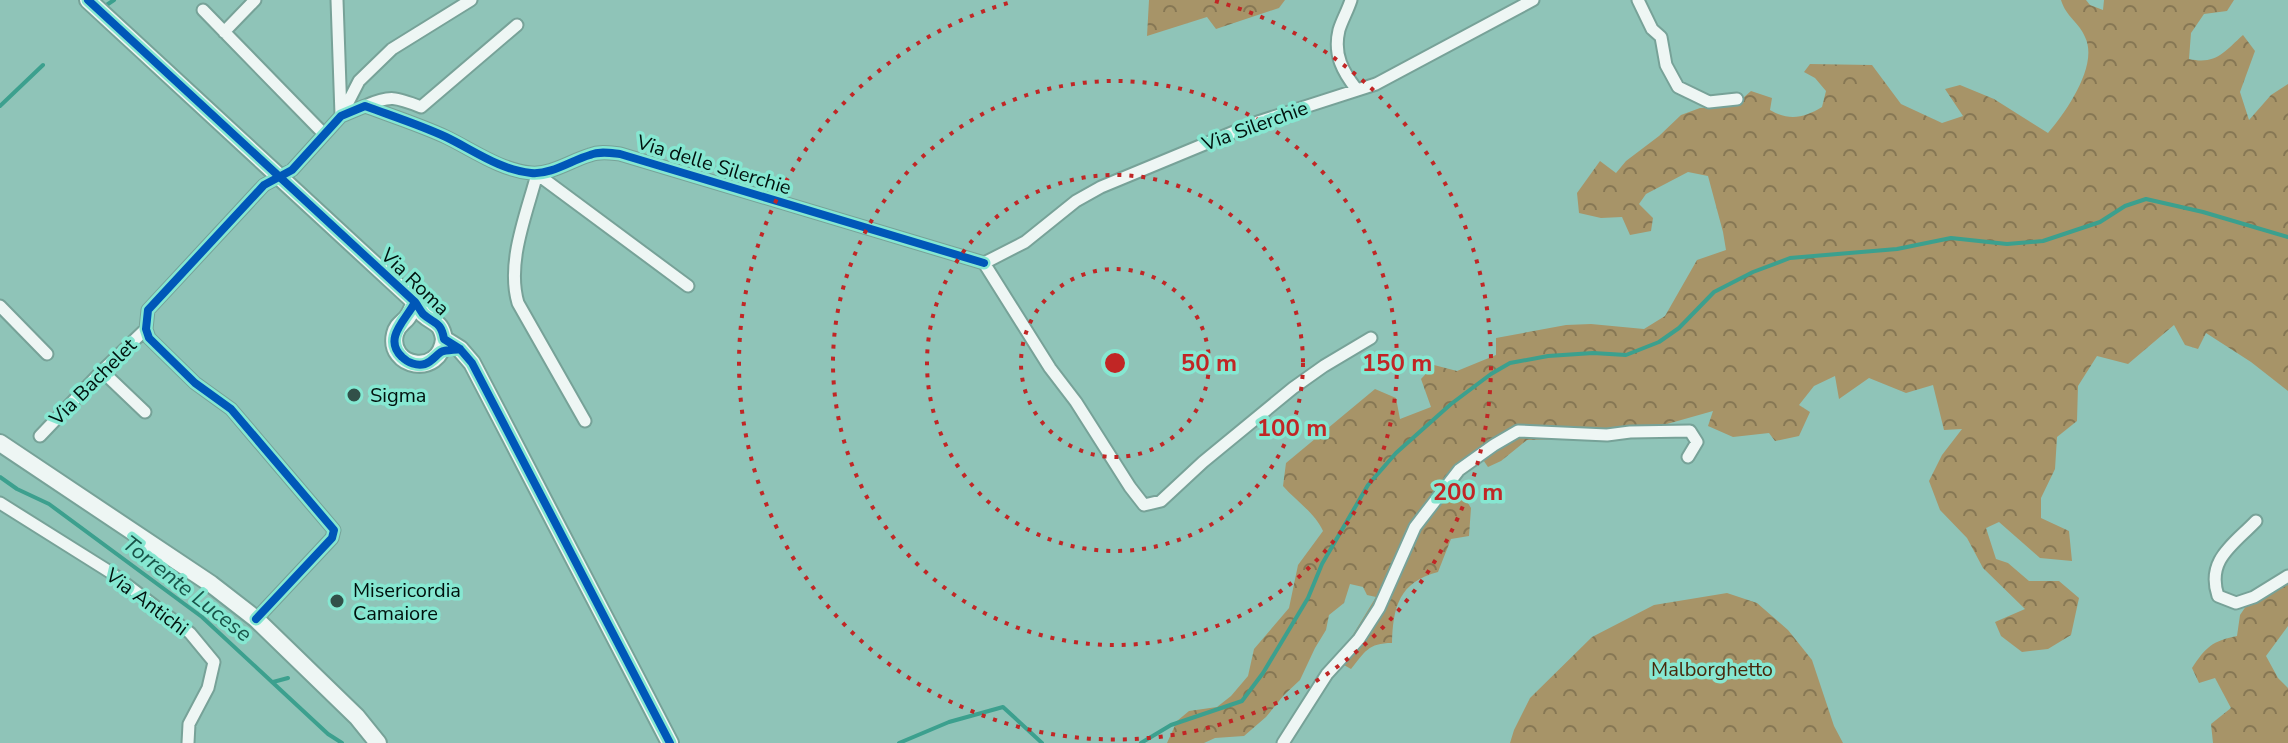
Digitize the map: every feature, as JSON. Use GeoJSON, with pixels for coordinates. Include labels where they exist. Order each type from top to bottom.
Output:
{"type":"FeatureCollection","features":[{"type":"Feature","properties":{"kind":"street","name":"Via Roma"},"geometry":{"type":"LineString","coordinates":[[88,0],[279,177],[416,312],[437,323],[442,331],[442,346],[435,359],[421,365],[412,364],[398,354],[394,338],[401,322],[416,312]]}},
{"type":"Feature","properties":{"kind":"street"},"geometry":{"type":"LineString","coordinates":[[224,32],[255,0]]}},
{"type":"Feature","properties":{"kind":"street"},"geometry":{"type":"LineString","coordinates":[[337,0],[341,116]]}},
{"type":"Feature","properties":{"kind":"street"},"geometry":{"type":"LineString","coordinates":[[256,619],[332,538],[334,530],[231,409],[188,375],[149,338],[146,329],[148,310],[264,185],[292,170],[341,116],[359,81],[392,49],[471,0]]}},
{"type":"Feature","properties":{"kind":"street"},"geometry":{"type":"LineString","coordinates":[[1351,0],[1339,30],[1338,60],[1342,71],[1357,90]]}},
{"type":"Feature","properties":{"kind":"street","name":"Via Silerchie"},"geometry":{"type":"LineString","coordinates":[[984,263],[1025,242],[1076,201],[1101,187],[1258,122],[1376,84],[1533,0]]}},
{"type":"Feature","properties":{"kind":"street"},"geometry":{"type":"LineString","coordinates":[[1638,0],[1652,29],[1661,37],[1666,65],[1678,87],[1709,102],[1737,99]]}},
{"type":"Feature","properties":{"kind":"street"},"geometry":{"type":"LineString","coordinates":[[203,10],[324,134]]}},
{"type":"Feature","properties":{"kind":"street"},"geometry":{"type":"LineString","coordinates":[[341,116],[383,98],[397,98],[421,107],[517,25]]}},
{"type":"Feature","properties":{"kind":"street"},"geometry":{"type":"LineString","coordinates":[[365,106],[447,138],[479,156],[537,174],[688,286]]}},
{"type":"Feature","properties":{"kind":"street","name":"Via delle Silerchie"},"geometry":{"type":"LineString","coordinates":[[537,174],[589,155],[603,152],[620,154],[984,263]]}},
{"type":"Feature","properties":{"kind":"street"},"geometry":{"type":"LineString","coordinates":[[537,174],[518,249],[514,289],[518,303],[585,421]]}},
{"type":"Feature","properties":{"kind":"street"},"geometry":{"type":"LineString","coordinates":[[984,263],[1035,345],[1144,505],[1161,501],[1293,388],[1371,338]]}},
{"type":"Feature","properties":{"kind":"street"},"geometry":{"type":"LineString","coordinates":[[0,306],[47,354]]}},
{"type":"Feature","properties":{"kind":"street","name":"Via Bachelet"},"geometry":{"type":"LineString","coordinates":[[40,436],[146,329]]}},
{"type":"Feature","properties":{"kind":"street","name":"Via Roma"},"geometry":{"type":"LineString","coordinates":[[442,346],[460,349],[472,363],[670,743]]}},
{"type":"Feature","properties":{"kind":"street"},"geometry":{"type":"LineString","coordinates":[[102,371],[145,412]]}},
{"type":"Feature","properties":{"kind":"street"},"geometry":{"type":"LineString","coordinates":[[1283,743],[1327,674],[1359,639],[1379,608],[1415,527],[1459,470],[1494,445],[1518,431],[1607,435],[1690,431],[1697,442],[1688,457]]}},
{"type":"Feature","properties":{"kind":"street"},"geometry":{"type":"LineString","coordinates":[[0,443],[211,584],[256,619],[357,717],[378,743]]}},
{"type":"Feature","properties":{"kind":"street","name":"Via Antichi"},"geometry":{"type":"LineString","coordinates":[[0,503],[123,582],[190,633],[214,662],[208,688],[189,724],[188,743]]}},
{"type":"Feature","properties":{"kind":"street"},"geometry":{"type":"LineString","coordinates":[[2256,521],[2218,561],[2214,582],[2218,596],[2236,603],[2254,597],[2288,576]]}},
{"type":"Feature","properties":{"kind":"green space"},"geometry":{"type":"Polygon","coordinates":[[[1149,0],[1285,0],[1279,8],[1216,29],[1207,17],[1147,36],[1149,0]]]}},
{"type":"Feature","properties":{"kind":"green space"},"geometry":{"type":"Polygon","coordinates":[[[2061,0],[2086,0],[2103,10],[2104,0],[2234,0],[2227,11],[2204,14],[2191,33],[2189,59],[2213,59],[2243,35],[2255,51],[2240,92],[2249,120],[2271,95],[2288,84],[2288,391],[2206,333],[2198,349],[2185,345],[2174,325],[2128,364],[2097,356],[2078,386],[2077,421],[2057,437],[2055,469],[2041,498],[2041,518],[2069,531],[2072,561],[2040,558],[1999,522],[1986,528],[1996,559],[2008,563],[2029,581],[2059,581],[2079,598],[2071,635],[2048,649],[2022,652],[2001,636],[1995,622],[2025,609],[1983,568],[1967,538],[1940,510],[1929,481],[1942,455],[1962,429],[1944,430],[1933,385],[1906,393],[1869,378],[1839,399],[1835,376],[1814,386],[1799,405],[1810,412],[1799,436],[1775,441],[1769,433],[1733,437],[1708,426],[1713,411],[1667,424],[1561,439],[1527,440],[1501,461],[1488,467],[1477,451],[1451,475],[1471,508],[1469,536],[1451,539],[1438,572],[1414,582],[1407,589],[1397,607],[1392,643],[1372,647],[1351,669],[1337,661],[1376,597],[1367,595],[1363,587],[1350,584],[1344,603],[1329,615],[1326,630],[1300,680],[1266,717],[1244,736],[1215,738],[1204,743],[1167,743],[1177,721],[1189,711],[1217,707],[1248,676],[1254,649],[1289,608],[1298,565],[1323,531],[1283,486],[1286,463],[1375,389],[1396,398],[1400,419],[1431,407],[1421,379],[1434,365],[1457,371],[1496,355],[1496,338],[1566,325],[1644,329],[1665,316],[1697,260],[1726,250],[1708,176],[1688,172],[1646,194],[1639,204],[1653,218],[1651,231],[1630,235],[1622,217],[1601,218],[1579,213],[1577,193],[1600,161],[1616,173],[1681,115],[1700,108],[1734,106],[1751,91],[1772,98],[1770,110],[1784,116],[1803,116],[1815,111],[1822,107],[1826,91],[1815,78],[1804,72],[1810,64],[1872,65],[1901,104],[1942,123],[1963,116],[1945,89],[1960,85],[1994,99],[2048,133],[2071,101],[2088,61],[2085,37],[2061,0]]]}},
{"type":"Feature","properties":{"kind":"green space"},"geometry":{"type":"Polygon","coordinates":[[[2288,584],[2288,626],[2266,656],[2278,678],[2288,688],[2288,743],[2213,743],[2211,724],[2231,708],[2215,678],[2199,683],[2192,668],[2210,646],[2237,636],[2240,615],[2257,590],[2288,584]]]}},
{"type":"Feature","properties":{"kind":"green space","name":"Malborghetto"},"geometry":{"type":"Polygon","coordinates":[[[1727,593],[1757,603],[1788,630],[1812,660],[1834,726],[1843,743],[1510,743],[1530,698],[1592,637],[1654,605],[1727,593]]]}},
{"type":"Feature","properties":{"kind":"waterway"},"geometry":{"type":"LineString","coordinates":[[105,6],[114,0]]}},
{"type":"Feature","properties":{"kind":"waterway"},"geometry":{"type":"LineString","coordinates":[[0,106],[43,65]]}},
{"type":"Feature","properties":{"kind":"waterway"},"geometry":{"type":"LineString","coordinates":[[1141,743],[1171,725],[1242,701],[1263,673],[1308,598],[1322,564],[1368,485],[1396,453],[1451,404],[1510,363],[1548,356],[1593,353],[1626,355],[1659,342],[1679,328],[1714,292],[1790,258],[1897,249],[1951,238],[2007,244],[2043,241],[2100,222],[2125,206],[2146,199],[2288,237]]}},
{"type":"Feature","properties":{"kind":"waterway","name":"Torrente Lucese"},"geometry":{"type":"LineString","coordinates":[[0,477],[49,504],[202,617],[328,734],[342,743]]}},
{"type":"Feature","properties":{"kind":"waterway"},"geometry":{"type":"LineString","coordinates":[[273,682],[288,678]]}},
{"type":"Feature","properties":{"kind":"waterway"},"geometry":{"type":"LineString","coordinates":[[899,743],[949,722],[1003,707],[1042,743]]}},
{"type":"Feature","properties":{"kind":"cycle path"},"geometry":{"type":"LineString","coordinates":[[88,0],[415,302],[423,314],[439,326],[444,339],[460,349],[472,363],[670,743]]}},
{"type":"Feature","properties":{"kind":"cycle path"},"geometry":{"type":"LineString","coordinates":[[256,619],[332,538],[334,530],[231,409],[195,383],[149,338],[146,329],[148,310],[264,185],[292,170],[341,116],[365,106],[436,133],[498,164],[531,173],[554,170],[594,154],[620,154],[984,263]]}},
{"type":"Feature","properties":{"kind":"cycle path"},"geometry":{"type":"LineString","coordinates":[[415,302],[395,336],[396,350],[402,357],[413,364],[422,365],[441,352],[460,349]]}},
{"type":"Feature","properties":{"kind":"place","name":"Sigma"},"geometry":{"type":"Point","coordinates":[354,395]}},
{"type":"Feature","properties":{"kind":"place","name":"Misericordia Camaiore"},"geometry":{"type":"Point","coordinates":[337,601]}}]}
